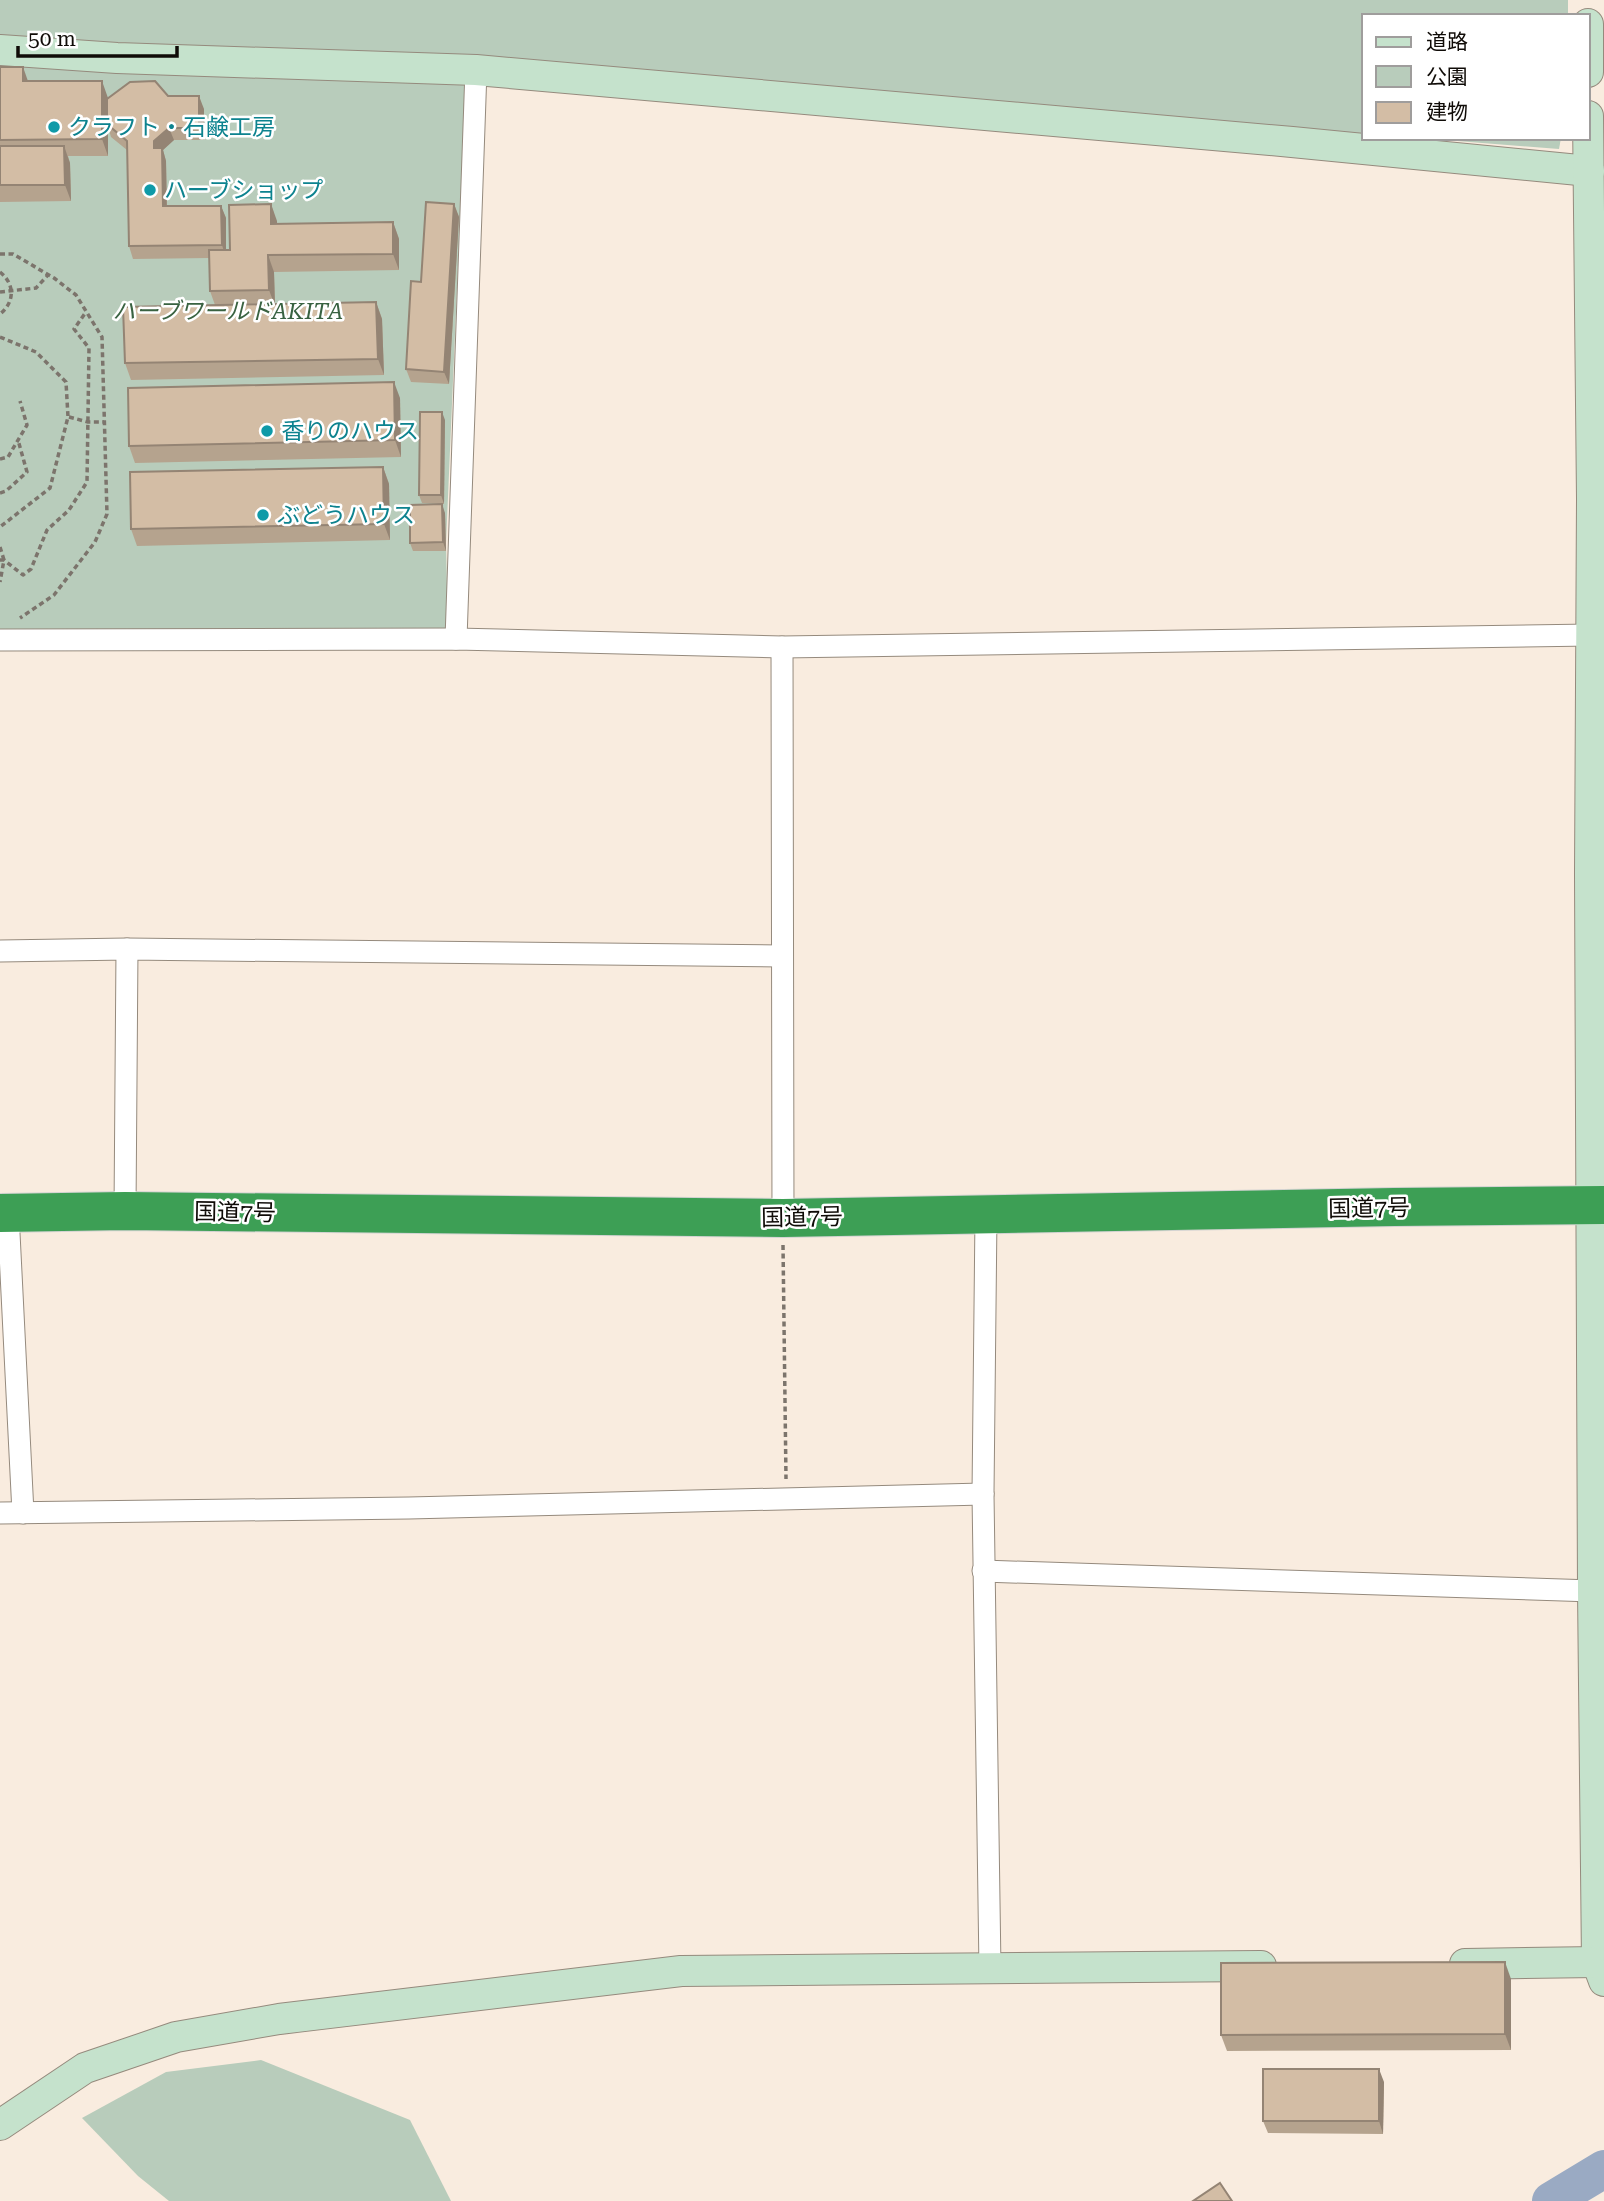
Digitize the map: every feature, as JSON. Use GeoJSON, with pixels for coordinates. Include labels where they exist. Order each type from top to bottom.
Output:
{"type":"FeatureCollection","features":[{"type":"Feature","properties":{"kind":"highway","name":"国道7号"},"geometry":{"type":"LineString","coordinates":[[4,1213],[125,1211],[783,1218],[1598,1205]]}},
{"type":"Feature","properties":{"kind":"street"},"geometry":{"type":"LineString","coordinates":[[0,50],[117,58],[476,71],[1596,171]]}},
{"type":"Feature","properties":{"kind":"street"},"geometry":{"type":"LineString","coordinates":[[456,639],[476,71]]}},
{"type":"Feature","properties":{"kind":"street"},"geometry":{"type":"LineString","coordinates":[[1432,1964],[1601,1972],[1593,1591],[1598,1205],[1591,635],[1596,171],[1590,130]]}},
{"type":"Feature","properties":{"kind":"street"},"geometry":{"type":"LineString","coordinates":[[0,640],[456,639],[782,647],[1591,635]]}},
{"type":"Feature","properties":{"kind":"street"},"geometry":{"type":"LineString","coordinates":[[782,647],[783,1218]]}},
{"type":"Feature","properties":{"kind":"street"},"geometry":{"type":"LineString","coordinates":[[0,951],[127,949],[781,956]]}},
{"type":"Feature","properties":{"kind":"street"},"geometry":{"type":"LineString","coordinates":[[125,1211],[127,949]]}},
{"type":"Feature","properties":{"kind":"street"},"geometry":{"type":"LineString","coordinates":[[4,1213],[23,1513]]}},
{"type":"Feature","properties":{"kind":"street"},"geometry":{"type":"LineString","coordinates":[[986,1214],[983,1494],[990,1969]]}},
{"type":"Feature","properties":{"kind":"street"},"geometry":{"type":"LineString","coordinates":[[0,1513],[410,1508],[983,1494]]}},
{"type":"Feature","properties":{"kind":"street"},"geometry":{"type":"LineString","coordinates":[[984,1572],[1593,1591]]}},
{"type":"Feature","properties":{"kind":"street"},"geometry":{"type":"LineString","coordinates":[[0,2125],[85,2068],[176,2037],[279,2019],[681,1971],[1293,1966]]}},
{"type":"Feature","properties":{"kind":"path"},"geometry":{"type":"LineString","coordinates":[[0,254],[13,254],[76,295],[102,337],[107,514],[95,542],[54,595],[15,622]]}},
{"type":"Feature","properties":{"kind":"path"},"geometry":{"type":"LineString","coordinates":[[0,272],[8,279],[12,291],[10,303],[0,314]]}},
{"type":"Feature","properties":{"kind":"path"},"geometry":{"type":"LineString","coordinates":[[0,292],[36,288],[49,275]]}},
{"type":"Feature","properties":{"kind":"path"},"geometry":{"type":"LineString","coordinates":[[2,560],[23,575],[31,569],[47,530],[69,510],[87,482],[89,348],[74,330],[86,312]]}},
{"type":"Feature","properties":{"kind":"path"},"geometry":{"type":"LineString","coordinates":[[0,337],[36,352],[66,382],[68,417],[50,488],[0,527]]}},
{"type":"Feature","properties":{"kind":"path"},"geometry":{"type":"LineString","coordinates":[[0,460],[8,457],[27,425],[20,401]]}},
{"type":"Feature","properties":{"kind":"path"},"geometry":{"type":"LineString","coordinates":[[68,417],[88,422],[104,422]]}},
{"type":"Feature","properties":{"kind":"path"},"geometry":{"type":"LineString","coordinates":[[0,493],[6,491],[27,472],[18,440]]}},
{"type":"Feature","properties":{"kind":"path"},"geometry":{"type":"LineString","coordinates":[[0,548],[0,582]]}},
{"type":"Feature","properties":{"kind":"path"},"geometry":{"type":"LineString","coordinates":[[783,1218],[787,1381],[786,1499]]}},
{"type":"Feature","properties":{"kind":"green space"},"geometry":{"type":"Polygon","coordinates":[[[0,0],[1568,0],[1568,14],[1362,14],[1362,134],[0,39],[0,0]]]}},
{"type":"Feature","properties":{"kind":"green space","name":"ハーブワールドAKITA"},"geometry":{"type":"Polygon","coordinates":[[[0,59],[466,79],[446,543],[448,633],[0,633],[0,59]]]}},
{"type":"Feature","properties":{"kind":"green space"},"geometry":{"type":"Polygon","coordinates":[[[1445,140],[1561,140],[1559,149],[1445,140]]]}},
{"type":"Feature","properties":{"kind":"green space"},"geometry":{"type":"Polygon","coordinates":[[[261,2060],[410,2120],[451,2201],[169,2201],[138,2176],[82,2118],[166,2072],[261,2060]]]}},
{"type":"Feature","properties":{"kind":"building","name":"クラフト・石鹸工房"},"geometry":{"type":"Polygon","coordinates":[[[0,67],[23,67],[23,81],[102,81],[102,139],[0,140],[0,67]]]}},
{"type":"Feature","properties":{"kind":"building","name":"ハーブショップ"},"geometry":{"type":"Polygon","coordinates":[[[155,81],[168,96],[199,96],[199,128],[169,128],[154,141],[154,148],[162,148],[163,206],[221,206],[222,245],[129,246],[127,141],[107,124],[107,99],[130,82],[155,81]]]}},
{"type":"Feature","properties":{"kind":"building"},"geometry":{"type":"Polygon","coordinates":[[[0,146],[64,146],[65,185],[0,185],[0,146]]]}},
{"type":"Feature","properties":{"kind":"building"},"geometry":{"type":"Polygon","coordinates":[[[426,202],[454,204],[444,372],[406,369],[411,281],[421,282],[426,202]]]}},
{"type":"Feature","properties":{"kind":"building"},"geometry":{"type":"Polygon","coordinates":[[[271,204],[271,224],[393,222],[393,254],[268,255],[269,290],[210,291],[209,250],[230,250],[229,205],[271,204]]]}},
{"type":"Feature","properties":{"kind":"building"},"geometry":{"type":"Polygon","coordinates":[[[376,302],[378,359],[125,363],[123,307],[376,302]]]}},
{"type":"Feature","properties":{"kind":"building","name":"香りのハウス"},"geometry":{"type":"Polygon","coordinates":[[[394,382],[395,440],[129,446],[128,388],[394,382]]]}},
{"type":"Feature","properties":{"kind":"building"},"geometry":{"type":"Polygon","coordinates":[[[420,412],[442,412],[441,495],[419,495],[420,412]]]}},
{"type":"Feature","properties":{"kind":"building","name":"ぶどうハウス"},"geometry":{"type":"Polygon","coordinates":[[[383,467],[384,524],[131,529],[130,472],[383,467]]]}},
{"type":"Feature","properties":{"kind":"building"},"geometry":{"type":"Polygon","coordinates":[[[442,504],[443,542],[410,543],[410,505],[442,504]]]}},
{"type":"Feature","properties":{"kind":"building"},"geometry":{"type":"Polygon","coordinates":[[[1505,1962],[1505,2034],[1221,2035],[1221,1963],[1505,1962]]]}},
{"type":"Feature","properties":{"kind":"building"},"geometry":{"type":"Polygon","coordinates":[[[1263,2069],[1379,2069],[1379,2121],[1263,2121],[1263,2069]]]}},
{"type":"Feature","properties":{"kind":"building"},"geometry":{"type":"Polygon","coordinates":[[[1220,2183],[1232,2201],[1193,2201],[1220,2183]]]}},
{"type":"Feature","properties":{"kind":"waterway"},"geometry":{"type":"LineString","coordinates":[[1551,2201],[1604,2169]]}},
{"type":"Feature","properties":{"kind":"place","name":"クラフト・石鹸工房"},"geometry":{"type":"Point","coordinates":[54,127]}},
{"type":"Feature","properties":{"kind":"place","name":"ハーブショップ"},"geometry":{"type":"Point","coordinates":[150,190]}},
{"type":"Feature","properties":{"kind":"place","name":"香りのハウス"},"geometry":{"type":"Point","coordinates":[267,431]}},
{"type":"Feature","properties":{"kind":"place","name":"ぶどうハウス"},"geometry":{"type":"Point","coordinates":[263,515]}}]}
